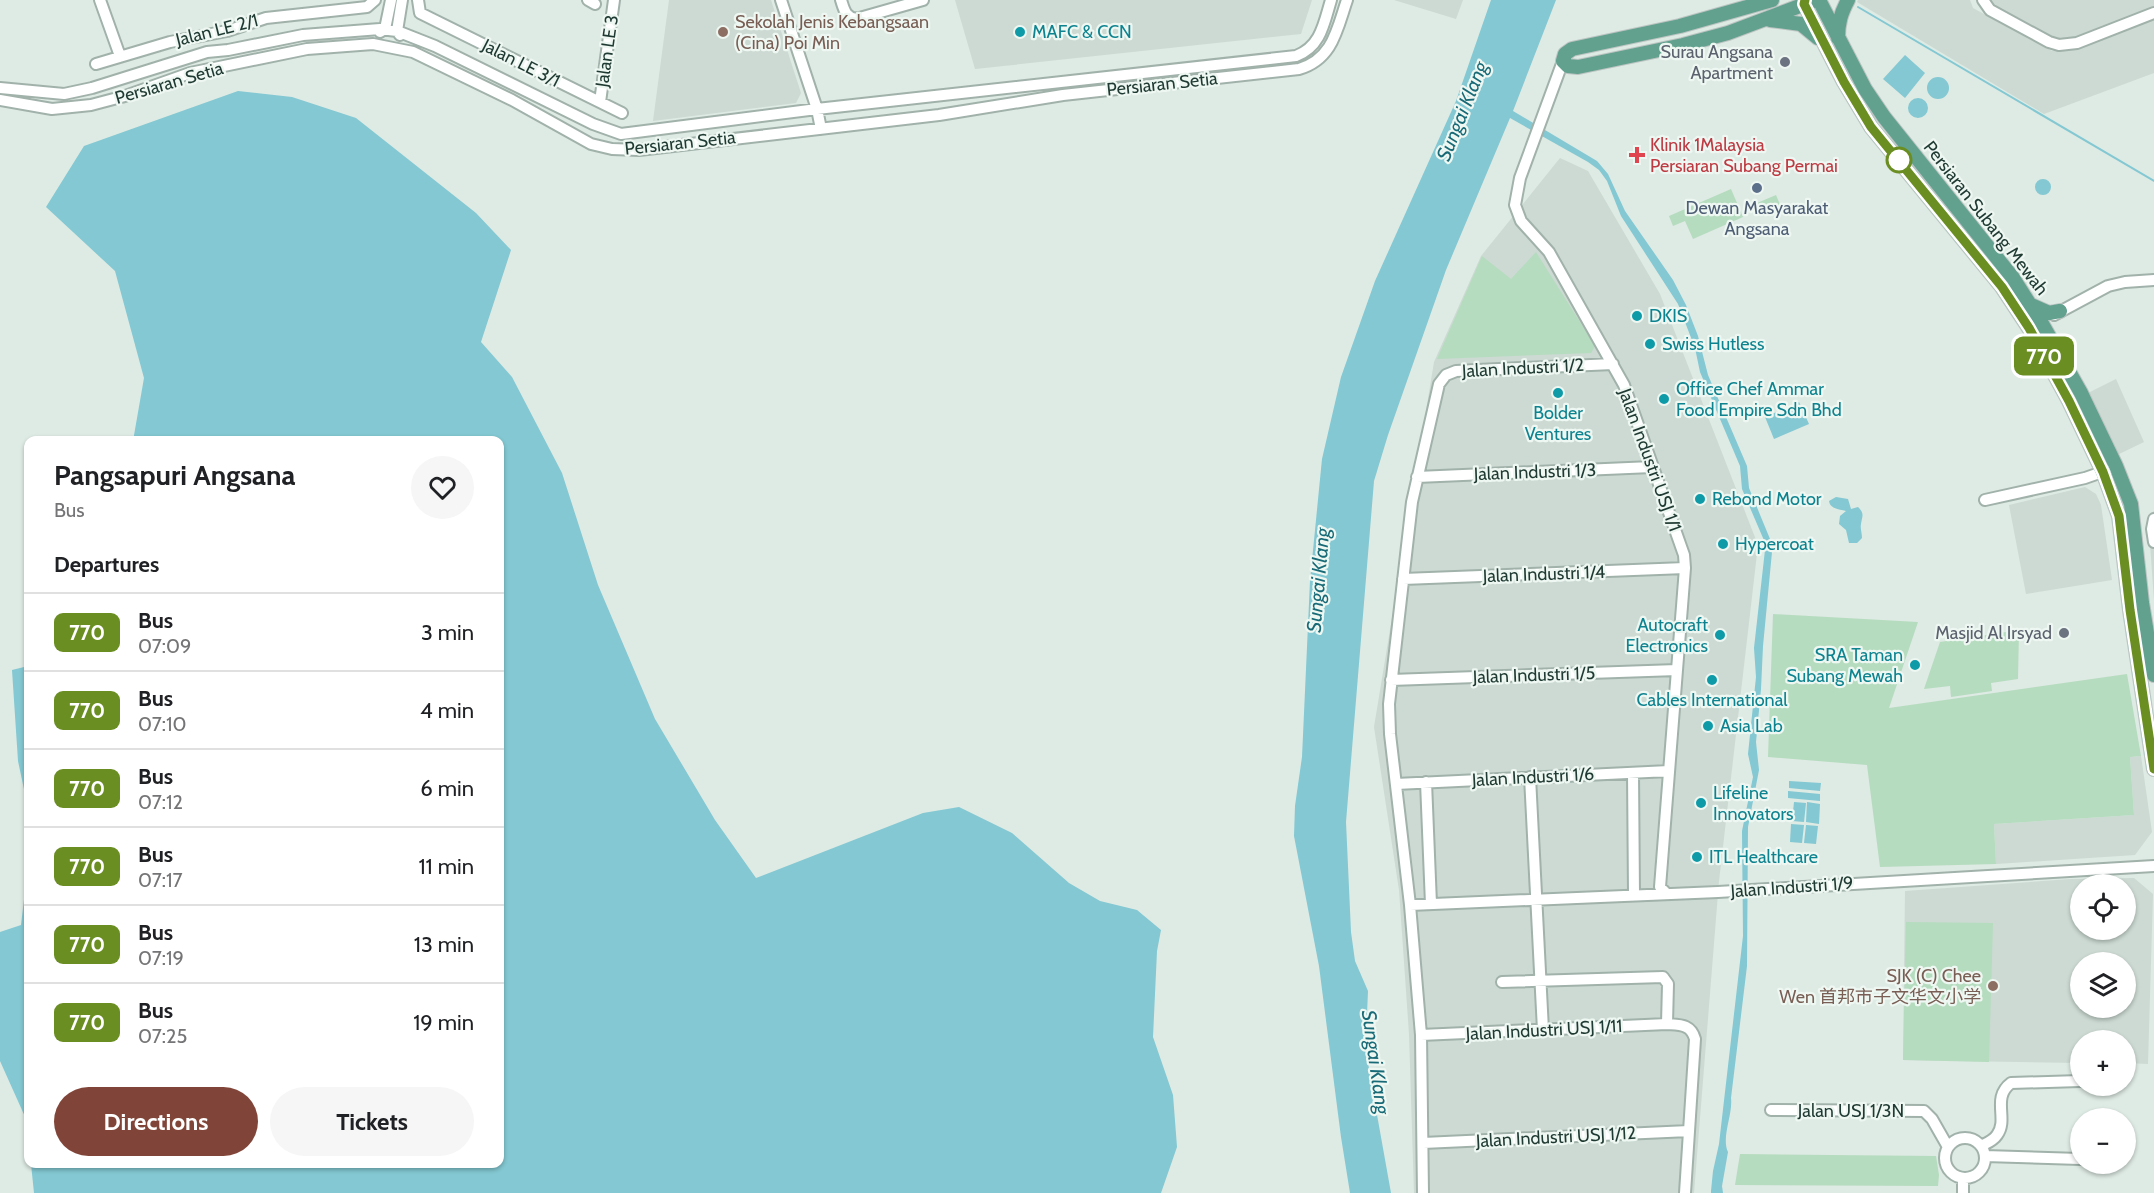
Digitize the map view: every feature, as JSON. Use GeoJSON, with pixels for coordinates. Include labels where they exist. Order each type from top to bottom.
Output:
{"type":"FeatureCollection","features":[{"type":"Feature","properties":{"kind":"main road"},"geometry":{"type":"LineString","coordinates":[[1772,0],[1680,26],[1572,49],[1565,54],[1563,61],[1568,66],[1578,67],[1683,45],[1728,33],[1810,1]]}},
{"type":"Feature","properties":{"kind":"main road"},"geometry":{"type":"LineString","coordinates":[[1839,40],[1838,27],[1841,13],[1848,0]]}},
{"type":"Feature","properties":{"kind":"main road","name":"Persiaran Subang Mewah"},"geometry":{"type":"LineString","coordinates":[[1810,1],[1839,40],[1865,89],[1884,117],[2013,278],[2031,305],[2035,325],[2069,401],[2110,469]]}},
{"type":"Feature","properties":{"kind":"main road","name":"Persiaran Subang Mewah"},"geometry":{"type":"LineString","coordinates":[[1810,1],[1824,44],[1871,127],[2002,287],[2052,341],[2081,393],[2110,469],[2119,516],[2130,610],[2150,668],[2154,769]]}},
{"type":"Feature","properties":{"kind":"main road"},"geometry":{"type":"LineString","coordinates":[[1762,20],[1801,24],[1824,44]]}},
{"type":"Feature","properties":{"kind":"main road"},"geometry":{"type":"LineString","coordinates":[[2031,305],[2049,313],[2059,312]]}},
{"type":"Feature","properties":{"kind":"main road"},"geometry":{"type":"LineString","coordinates":[[2052,341],[2052,327],[2059,312]]}},
{"type":"Feature","properties":{"kind":"street"},"geometry":{"type":"LineString","coordinates":[[100,0],[120,56]]}},
{"type":"Feature","properties":{"kind":"street","name":"Jalan LE 2/1"},"geometry":{"type":"LineString","coordinates":[[96,64],[170,42],[227,31],[266,18],[367,7],[375,0]]}},
{"type":"Feature","properties":{"kind":"street"},"geometry":{"type":"LineString","coordinates":[[373,44],[372,39],[386,29],[392,0]]}},
{"type":"Feature","properties":{"kind":"street"},"geometry":{"type":"LineString","coordinates":[[402,0],[397,31],[404,42],[403,49]]}},
{"type":"Feature","properties":{"kind":"street","name":"Jalan LE 3/1"},"geometry":{"type":"LineString","coordinates":[[418,0],[420,13],[622,113]]}},
{"type":"Feature","properties":{"kind":"street","name":"Jalan LE 3"},"geometry":{"type":"LineString","coordinates":[[600,102],[614,0]]}},
{"type":"Feature","properties":{"kind":"street"},"geometry":{"type":"LineString","coordinates":[[781,0],[817,109],[821,129]]}},
{"type":"Feature","properties":{"kind":"street"},"geometry":{"type":"LineString","coordinates":[[842,0],[846,14],[850,18],[856,18],[923,0]]}},
{"type":"Feature","properties":{"kind":"street"},"geometry":{"type":"LineString","coordinates":[[1331,0],[1319,37],[1309,50],[1316,63],[1326,53],[1347,0]]}},
{"type":"Feature","properties":{"kind":"street"},"geometry":{"type":"LineString","coordinates":[[1983,0],[1990,10],[2049,42],[2059,45],[2078,43],[2154,13]]}},
{"type":"Feature","properties":{"kind":"street","name":"Persiaran Setia"},"geometry":{"type":"LineString","coordinates":[[0,88],[64,94],[92,88],[207,52],[303,35],[386,29],[435,46],[593,124],[621,134],[817,109],[1285,58],[1309,50]]}},
{"type":"Feature","properties":{"kind":"street","name":"Persiaran Setia"},"geometry":{"type":"LineString","coordinates":[[0,100],[52,109],[91,105],[190,73],[299,50],[373,44],[413,52],[465,76],[591,144],[612,149],[639,150],[976,110],[1063,95],[1299,69],[1316,63]]}},
{"type":"Feature","properties":{"kind":"street","name":"Jalan Industri USJ 1/1"},"geometry":{"type":"LineString","coordinates":[[1563,61],[1534,138],[1515,199],[1517,213],[1549,252],[1623,385],[1684,555],[1685,568],[1660,887],[1666,893]]}},
{"type":"Feature","properties":{"kind":"street"},"geometry":{"type":"LineString","coordinates":[[2035,325],[2108,286],[2154,280]]}},
{"type":"Feature","properties":{"kind":"street","name":"Jalan Industri 1/2"},"geometry":{"type":"LineString","coordinates":[[1417,477],[1439,384],[1446,375],[1456,371],[1613,364]]}},
{"type":"Feature","properties":{"kind":"street","name":"Jalan Industri 1/3"},"geometry":{"type":"LineString","coordinates":[[1417,477],[1652,466]]}},
{"type":"Feature","properties":{"kind":"street"},"geometry":{"type":"LineString","coordinates":[[1985,500],[2110,469]]}},
{"type":"Feature","properties":{"kind":"street"},"geometry":{"type":"LineString","coordinates":[[1417,477],[1391,680],[1390,734],[1410,905],[1421,1035],[1423,1193]]}},
{"type":"Feature","properties":{"kind":"street"},"geometry":{"type":"LineString","coordinates":[[2154,519],[2152,529],[2154,542]]}},
{"type":"Feature","properties":{"kind":"street","name":"Jalan Industri 1/4"},"geometry":{"type":"LineString","coordinates":[[1403,579],[1685,568]]}},
{"type":"Feature","properties":{"kind":"street","name":"Jalan Industri 1/5"},"geometry":{"type":"LineString","coordinates":[[1391,680],[1677,670]]}},
{"type":"Feature","properties":{"kind":"street","name":"Jalan Industri 1/6"},"geometry":{"type":"LineString","coordinates":[[1396,784],[1670,771]]}},
{"type":"Feature","properties":{"kind":"street"},"geometry":{"type":"LineString","coordinates":[[1633,773],[1634,895]]}},
{"type":"Feature","properties":{"kind":"street"},"geometry":{"type":"LineString","coordinates":[[1530,777],[1543,1030]]}},
{"type":"Feature","properties":{"kind":"street"},"geometry":{"type":"LineString","coordinates":[[1426,782],[1431,904]]}},
{"type":"Feature","properties":{"kind":"street","name":"Jalan Industri 1/9"},"geometry":{"type":"LineString","coordinates":[[1410,905],[1739,890],[2154,866]]}},
{"type":"Feature","properties":{"kind":"street"},"geometry":{"type":"LineString","coordinates":[[1502,982],[1663,977],[1668,984],[1667,1024],[1686,1026],[1691,1029],[1695,1039],[1685,1193]]}},
{"type":"Feature","properties":{"kind":"street","name":"Jalan Industri USJ 1/11"},"geometry":{"type":"LineString","coordinates":[[1421,1035],[1667,1024]]}},
{"type":"Feature","properties":{"kind":"street"},"geometry":{"type":"LineString","coordinates":[[1983,1151],[2000,1130],[2001,1094],[2011,1083],[2016,1081],[2070,1081]]}},
{"type":"Feature","properties":{"kind":"street","name":"Jalan USJ 1/3N"},"geometry":{"type":"LineString","coordinates":[[1771,1110],[1923,1111],[1932,1119],[1948,1147]]}},
{"type":"Feature","properties":{"kind":"street","name":"Jalan Industri USJ 1/12"},"geometry":{"type":"LineString","coordinates":[[1423,1143],[1689,1131]]}},
{"type":"Feature","properties":{"kind":"street"},"geometry":{"type":"LineString","coordinates":[[1983,1151],[1985,1164],[1977,1175],[1963,1179],[1956,1177],[1946,1167],[1945,1153],[1948,1147],[1954,1141],[1969,1138],[1983,1151],[2070,1158]]}},
{"type":"Feature","properties":{"kind":"street"},"geometry":{"type":"LineString","coordinates":[[1963,1179],[1963,1193]]}},
{"type":"Feature","properties":{"kind":"shaded area","name":"Sekolah Jenis Kebangsaan (Cina) Poi Min"},"geometry":{"type":"Polygon","coordinates":[[[669,0],[771,0],[801,93],[796,103],[653,121],[669,0]]]}},
{"type":"Feature","properties":{"kind":"shaded area"},"geometry":{"type":"Polygon","coordinates":[[[955,0],[1312,0],[1301,34],[975,69],[955,0]]]}},
{"type":"Feature","properties":{"kind":"shaded area"},"geometry":{"type":"Polygon","coordinates":[[[1394,0],[1463,0],[1456,19],[1394,0]]]}},
{"type":"Feature","properties":{"kind":"shaded area"},"geometry":{"type":"Polygon","coordinates":[[[1858,0],[1970,0],[1973,8],[2052,51],[2084,44],[2154,17],[2154,73],[2044,114],[1857,2],[1858,0]]]}},
{"type":"Feature","properties":{"kind":"shaded area"},"geometry":{"type":"Polygon","coordinates":[[[1986,0],[2154,0],[2154,9],[2064,41],[2054,40],[1992,8],[1986,0]]]}},
{"type":"Feature","properties":{"kind":"shaded area"},"geometry":{"type":"Polygon","coordinates":[[[1560,158],[1588,171],[1660,294],[1758,545],[1719,881],[1694,1193],[1414,1193],[1409,1034],[1399,890],[1374,727],[1434,362],[1481,256],[1560,158]]]}},
{"type":"Feature","properties":{"kind":"shaded area"},"geometry":{"type":"Polygon","coordinates":[[[2116,379],[2144,442],[2117,455],[2088,393],[2116,379]]]}},
{"type":"Feature","properties":{"kind":"shaded area"},"geometry":{"type":"Polygon","coordinates":[[[2085,487],[2096,494],[2101,505],[2112,580],[2026,594],[2009,505],[2085,487]]]}},
{"type":"Feature","properties":{"kind":"shaded area"},"geometry":{"type":"Polygon","coordinates":[[[2154,511],[2154,600],[2148,516],[2154,511]]]}},
{"type":"Feature","properties":{"kind":"shaded area"},"geometry":{"type":"Polygon","coordinates":[[[2141,756],[2152,832],[2135,855],[1996,864],[1994,824],[2134,815],[2130,757],[2141,756]]]}},
{"type":"Feature","properties":{"kind":"shaded area","name":"SJK (C) Chee Wen 首邦市子文华文小学"},"geometry":{"type":"Polygon","coordinates":[[[2070,879],[2070,940],[2136,940],[2136,880],[2153,894],[2148,1064],[2136,1063],[2136,1030],[2070,1030],[2070,1063],[1903,1060],[1905,891],[2070,879]]]}},
{"type":"Feature","properties":{"kind":"green space"},"geometry":{"type":"Polygon","coordinates":[[[1731,189],[1743,217],[1693,239],[1685,221],[1673,226],[1669,216],[1731,189]]]}},
{"type":"Feature","properties":{"kind":"green space"},"geometry":{"type":"Polygon","coordinates":[[[1776,195],[1781,207],[1763,216],[1757,203],[1776,195]]]}},
{"type":"Feature","properties":{"kind":"green space"},"geometry":{"type":"Polygon","coordinates":[[[1536,252],[1595,346],[1591,353],[1437,359],[1482,256],[1511,279],[1536,252]]]}},
{"type":"Feature","properties":{"kind":"green space"},"geometry":{"type":"Polygon","coordinates":[[[1773,614],[1918,622],[1889,708],[2127,674],[2141,756],[2130,757],[2134,815],[1994,824],[1996,864],[1880,867],[1867,765],[1768,757],[1773,614]]]}},
{"type":"Feature","properties":{"kind":"green space"},"geometry":{"type":"Polygon","coordinates":[[[2019,630],[2018,679],[1991,683],[1992,691],[1951,697],[1950,686],[1924,689],[1940,642],[2019,630]]]}},
{"type":"Feature","properties":{"kind":"green space"},"geometry":{"type":"Polygon","coordinates":[[[1906,922],[1993,923],[1989,1062],[1903,1060],[1906,922]]]}},
{"type":"Feature","properties":{"kind":"green space"},"geometry":{"type":"Polygon","coordinates":[[[1740,1154],[1936,1156],[1938,1186],[1735,1185],[1740,1154]]]}},
{"type":"Feature","properties":{"kind":"water","name":"Sungai Klang"},"geometry":{"type":"Polygon","coordinates":[[[1491,0],[1556,0],[1513,111],[1597,161],[1608,174],[1625,211],[1673,280],[1686,305],[1698,336],[1708,375],[1747,466],[1749,488],[1770,539],[1772,552],[1756,742],[1759,770],[1748,827],[1747,966],[1726,1133],[1728,1152],[1722,1186],[1723,1193],[1711,1193],[1711,1191],[1719,1144],[1743,936],[1742,831],[1753,777],[1748,754],[1756,677],[1754,648],[1765,550],[1763,538],[1742,489],[1740,466],[1700,372],[1695,348],[1678,304],[1621,216],[1607,181],[1599,170],[1588,162],[1510,118],[1446,270],[1374,481],[1346,822],[1351,932],[1355,961],[1368,991],[1366,1037],[1369,1070],[1391,1193],[1350,1193],[1319,966],[1294,836],[1295,806],[1302,757],[1310,581],[1322,459],[1341,377],[1375,281],[1456,101],[1491,0]]]}},
{"type":"Feature","properties":{"kind":"water"},"geometry":{"type":"Polygon","coordinates":[[[1905,55],[1925,73],[1905,98],[1883,79],[1905,55]]]}},
{"type":"Feature","properties":{"kind":"water"},"geometry":{"type":"Polygon","coordinates":[[[1938,77],[1946,80],[1949,88],[1946,96],[1938,99],[1930,96],[1927,88],[1930,80],[1938,77]]]}},
{"type":"Feature","properties":{"kind":"water"},"geometry":{"type":"Polygon","coordinates":[[[238,91],[292,97],[356,118],[476,213],[511,250],[481,342],[512,377],[562,473],[598,585],[655,719],[715,820],[756,878],[923,813],[959,807],[1012,833],[1069,883],[1100,901],[1137,910],[1161,930],[1157,951],[1153,1037],[1173,1095],[1177,1147],[1161,1193],[34,1193],[31,1168],[504,1168],[504,436],[134,436],[144,378],[115,271],[46,207],[84,146],[238,91]]]}},
{"type":"Feature","properties":{"kind":"water"},"geometry":{"type":"Polygon","coordinates":[[[1918,98],[1925,101],[1928,108],[1925,115],[1918,118],[1911,115],[1908,108],[1911,101],[1918,98]]]}},
{"type":"Feature","properties":{"kind":"water"},"geometry":{"type":"Polygon","coordinates":[[[2040,179],[2046,179],[2051,187],[2049,193],[2040,195],[2035,190],[2035,184],[2040,179]]]}},
{"type":"Feature","properties":{"kind":"water"},"geometry":{"type":"Polygon","coordinates":[[[1799,402],[1809,424],[1774,439],[1765,417],[1799,402]]]}},
{"type":"Feature","properties":{"kind":"water"},"geometry":{"type":"Polygon","coordinates":[[[1836,497],[1848,499],[1851,509],[1858,507],[1862,511],[1862,538],[1857,543],[1849,543],[1846,530],[1839,524],[1840,516],[1846,511],[1831,506],[1829,501],[1836,497]]]}},
{"type":"Feature","properties":{"kind":"water"},"geometry":{"type":"Polygon","coordinates":[[[24,667],[24,789],[18,761],[12,670],[24,667]]]}},
{"type":"Feature","properties":{"kind":"water"},"geometry":{"type":"Polygon","coordinates":[[[1789,781],[1821,783],[1820,791],[1789,788],[1789,781]]]}},
{"type":"Feature","properties":{"kind":"water"},"geometry":{"type":"Polygon","coordinates":[[[1788,791],[1820,794],[1820,801],[1788,798],[1788,791]]]}},
{"type":"Feature","properties":{"kind":"water"},"geometry":{"type":"Polygon","coordinates":[[[1794,802],[1806,803],[1804,822],[1792,821],[1794,802]]]}},
{"type":"Feature","properties":{"kind":"water"},"geometry":{"type":"Polygon","coordinates":[[[1807,802],[1820,804],[1819,824],[1806,822],[1807,802]]]}},
{"type":"Feature","properties":{"kind":"water"},"geometry":{"type":"Polygon","coordinates":[[[1791,824],[1804,825],[1802,843],[1790,842],[1791,824]]]}},
{"type":"Feature","properties":{"kind":"water"},"geometry":{"type":"Polygon","coordinates":[[[1806,825],[1818,826],[1816,844],[1804,843],[1806,825]]]}},
{"type":"Feature","properties":{"kind":"water"},"geometry":{"type":"Polygon","coordinates":[[[24,900],[24,1115],[0,1061],[0,932],[21,925],[24,900]]]}},
{"type":"Feature","properties":{"kind":"waterway"},"geometry":{"type":"LineString","coordinates":[[1858,7],[2154,181]]}},
{"type":"Feature","properties":{"kind":"bus line","name":"770"},"geometry":{"type":"LineString","coordinates":[[1805,0],[1804,4],[1824,44],[1871,127],[2002,287],[2029,328],[2069,401],[2103,472],[2119,516],[2130,610],[2154,769]]}},
{"type":"Feature","properties":{"kind":"place","name":"Sekolah Jenis Kebangsaan (Cina) Poi Min"},"geometry":{"type":"Point","coordinates":[723,32]}},
{"type":"Feature","properties":{"kind":"place","name":"MAFC & CCN"},"geometry":{"type":"Point","coordinates":[1020,32]}},
{"type":"Feature","properties":{"kind":"place","name":"Surau Angsana Apartment"},"geometry":{"type":"Point","coordinates":[1785,62]}},
{"type":"Feature","properties":{"kind":"place","name":"Klinik 1Malaysia Persiaran Subang Permai"},"geometry":{"type":"Point","coordinates":[1637,155]}},
{"type":"Feature","properties":{"kind":"place","name":"Dewan Masyarakat Angsana"},"geometry":{"type":"Point","coordinates":[1757,188]}},
{"type":"Feature","properties":{"kind":"place","name":"DKIS"},"geometry":{"type":"Point","coordinates":[1637,316]}},
{"type":"Feature","properties":{"kind":"place","name":"Swiss Hutless"},"geometry":{"type":"Point","coordinates":[1650,344]}},
{"type":"Feature","properties":{"kind":"place","name":"Bolder Ventures"},"geometry":{"type":"Point","coordinates":[1558,393]}},
{"type":"Feature","properties":{"kind":"place","name":"Office Chef Ammar Food Empire Sdn Bhd"},"geometry":{"type":"Point","coordinates":[1664,399]}},
{"type":"Feature","properties":{"kind":"place","name":"Rebond Motor"},"geometry":{"type":"Point","coordinates":[1700,499]}},
{"type":"Feature","properties":{"kind":"place","name":"Hypercoat"},"geometry":{"type":"Point","coordinates":[1723,544]}},
{"type":"Feature","properties":{"kind":"place","name":"Masjid Al Irsyad"},"geometry":{"type":"Point","coordinates":[2064,633]}},
{"type":"Feature","properties":{"kind":"place","name":"Autocraft Electronics"},"geometry":{"type":"Point","coordinates":[1720,635]}},
{"type":"Feature","properties":{"kind":"place","name":"SRA Taman Subang Mewah"},"geometry":{"type":"Point","coordinates":[1915,665]}},
{"type":"Feature","properties":{"kind":"place","name":"Cables International"},"geometry":{"type":"Point","coordinates":[1712,680]}},
{"type":"Feature","properties":{"kind":"place","name":"Asia Lab"},"geometry":{"type":"Point","coordinates":[1708,726]}},
{"type":"Feature","properties":{"kind":"place","name":"Lifeline Innovators"},"geometry":{"type":"Point","coordinates":[1701,803]}},
{"type":"Feature","properties":{"kind":"place","name":"ITL Healthcare"},"geometry":{"type":"Point","coordinates":[1697,857]}},
{"type":"Feature","properties":{"kind":"place","name":"SJK (C) Chee Wen 首邦市子文华文小学"},"geometry":{"type":"Point","coordinates":[1993,986]}}]}
